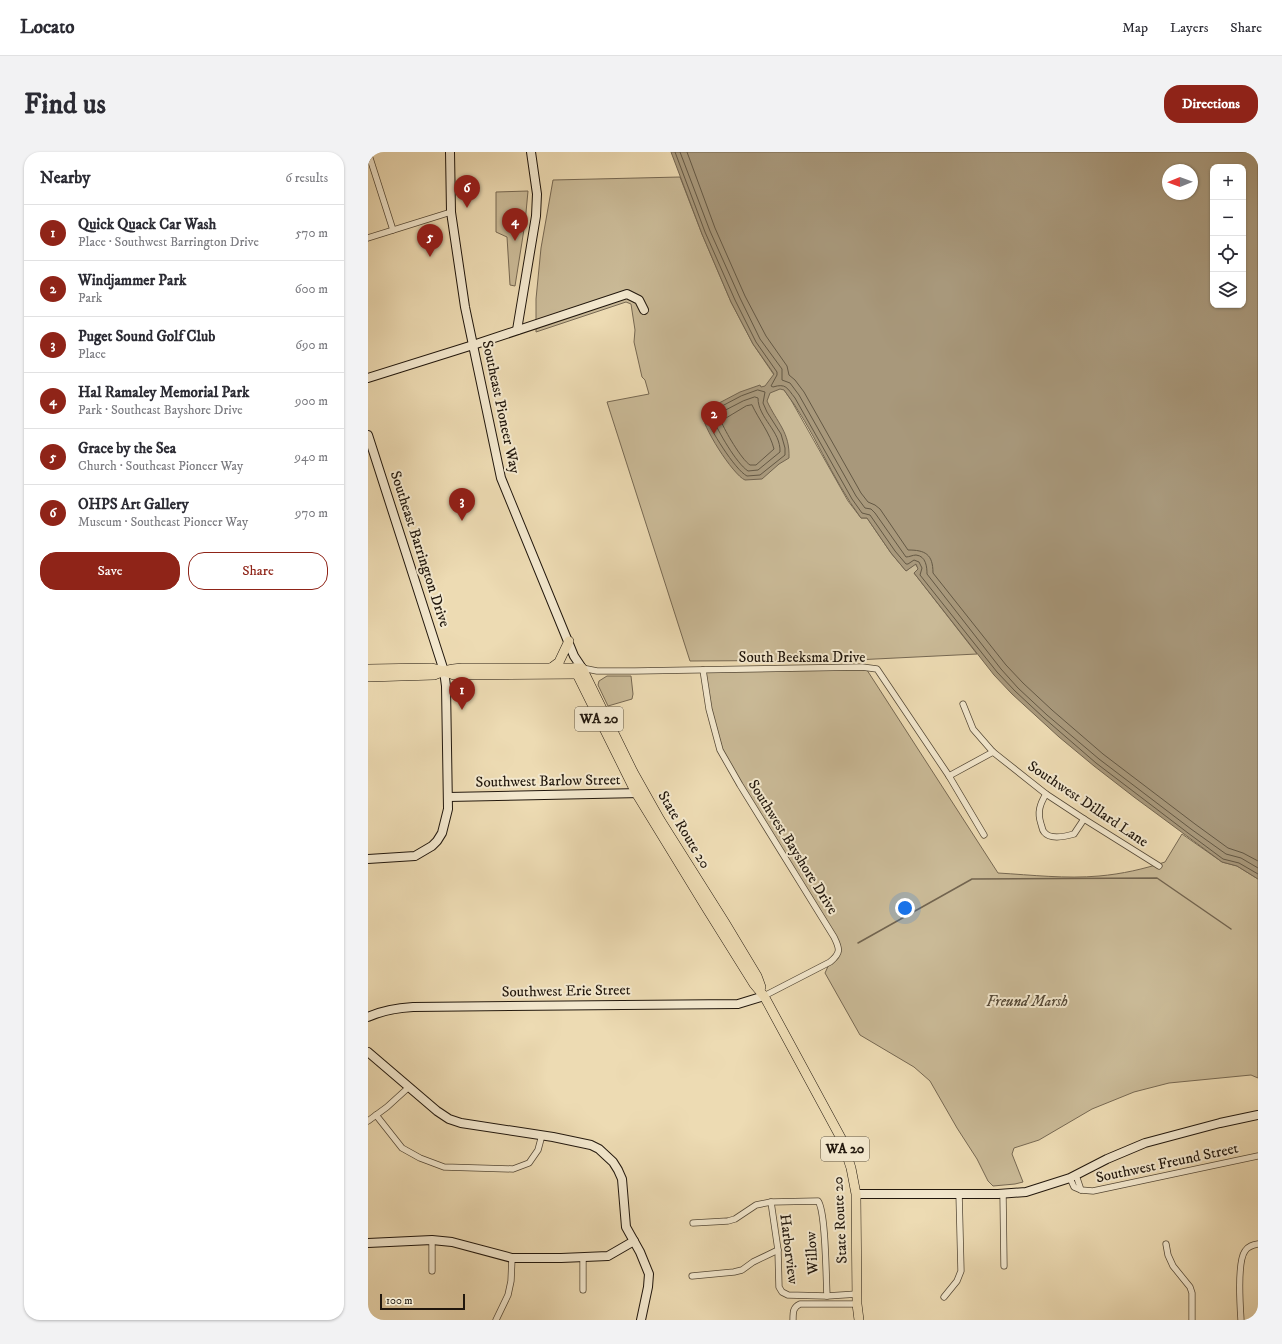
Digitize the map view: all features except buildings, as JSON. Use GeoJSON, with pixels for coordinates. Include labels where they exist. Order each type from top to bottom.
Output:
{"type":"FeatureCollection","features":[{"type":"Feature","properties":{"kind":"main road"},"geometry":{"type":"LineString","coordinates":[[551,668],[559,662],[568,641]]}},
{"type":"Feature","properties":{"kind":"main road"},"geometry":{"type":"LineString","coordinates":[[368,669],[432,668],[454,675],[579,671]]}},
{"type":"Feature","properties":{"kind":"main road"},"geometry":{"type":"LineString","coordinates":[[368,677],[434,675],[444,671],[462,668],[551,668],[579,671]]}},
{"type":"Feature","properties":{"kind":"main road","name":"WA 20"},"geometry":{"type":"LineString","coordinates":[[579,671],[636,793]]}},
{"type":"Feature","properties":{"kind":"main road","name":"State Route 20"},"geometry":{"type":"LineString","coordinates":[[579,671],[660,820],[757,976],[764,996],[842,1140],[851,1168],[856,1194],[857,1304],[859,1320]]}},
{"type":"Feature","properties":{"kind":"main road","name":"State Route 20"},"geometry":{"type":"LineString","coordinates":[[636,793],[706,909],[754,984],[764,996]]}},
{"type":"Feature","properties":{"kind":"street"},"geometry":{"type":"LineString","coordinates":[[368,152],[393,230]]}},
{"type":"Feature","properties":{"kind":"street","name":"Southeast Pioneer Way"},"geometry":{"type":"LineString","coordinates":[[450,152],[451,212],[465,307],[504,488],[579,671]]}},
{"type":"Feature","properties":{"kind":"street"},"geometry":{"type":"LineString","coordinates":[[517,330],[536,216],[537,194],[531,152]]}},
{"type":"Feature","properties":{"kind":"street"},"geometry":{"type":"LineString","coordinates":[[368,238],[451,212]]}},
{"type":"Feature","properties":{"kind":"street"},"geometry":{"type":"LineString","coordinates":[[368,378],[627,294],[639,300],[644,310]]}},
{"type":"Feature","properties":{"kind":"street","name":"Southeast Barrington Drive"},"geometry":{"type":"LineString","coordinates":[[368,434],[444,671],[446,686],[448,798],[448,809],[445,825],[437,841],[432,846],[415,856],[368,859]]}},
{"type":"Feature","properties":{"kind":"street","name":"South Beeksma Drive"},"geometry":{"type":"LineString","coordinates":[[579,671],[862,666],[878,669],[949,776],[984,835]]}},
{"type":"Feature","properties":{"kind":"street","name":"Southwest Bayshore Drive"},"geometry":{"type":"LineString","coordinates":[[703,670],[709,709],[720,750],[838,944],[839,952],[837,957],[830,962],[764,996]]}},
{"type":"Feature","properties":{"kind":"street","name":"Southwest Dillard Lane"},"geometry":{"type":"LineString","coordinates":[[963,704],[973,729],[992,752],[1046,794],[1159,866]]}},
{"type":"Feature","properties":{"kind":"street"},"geometry":{"type":"LineString","coordinates":[[949,776],[992,752]]}},
{"type":"Feature","properties":{"kind":"street","name":"Southwest Barlow Street"},"geometry":{"type":"LineString","coordinates":[[448,798],[636,793],[647,796]]}},
{"type":"Feature","properties":{"kind":"street"},"geometry":{"type":"LineString","coordinates":[[1046,794],[1039,806],[1038,817],[1044,832],[1047,835],[1060,838],[1074,834],[1084,819]]}},
{"type":"Feature","properties":{"kind":"street","name":"Southwest Erie Street"},"geometry":{"type":"LineString","coordinates":[[368,1017],[378,1012],[412,1007],[738,1004],[764,996]]}},
{"type":"Feature","properties":{"kind":"street"},"geometry":{"type":"LineString","coordinates":[[368,1052],[442,1116],[454,1121],[591,1146],[599,1149],[613,1162],[622,1179],[626,1227],[649,1274],[648,1288],[641,1320]]}},
{"type":"Feature","properties":{"kind":"street"},"geometry":{"type":"LineString","coordinates":[[368,1121],[409,1087]]}},
{"type":"Feature","properties":{"kind":"street"},"geometry":{"type":"LineString","coordinates":[[376,1115],[402,1148],[420,1158],[444,1167],[514,1169],[529,1163],[538,1150],[542,1136]]}},
{"type":"Feature","properties":{"kind":"street"},"geometry":{"type":"LineString","coordinates":[[856,1194],[1002,1194],[1026,1192],[1073,1177],[1107,1159],[1145,1143],[1220,1123],[1258,1115]]}},
{"type":"Feature","properties":{"kind":"street","name":"Southwest Freund Street"},"geometry":{"type":"LineString","coordinates":[[1073,1177],[1080,1190],[1093,1192],[1258,1156]]}},
{"type":"Feature","properties":{"kind":"street"},"geometry":{"type":"LineString","coordinates":[[944,1297],[957,1281],[961,1271],[959,1193]]}},
{"type":"Feature","properties":{"kind":"street"},"geometry":{"type":"LineString","coordinates":[[1002,1194],[1004,1266]]}},
{"type":"Feature","properties":{"kind":"street","name":"Willow"},"geometry":{"type":"LineString","coordinates":[[771,1202],[815,1201],[818,1202],[822,1208],[827,1296]]}},
{"type":"Feature","properties":{"kind":"street"},"geometry":{"type":"LineString","coordinates":[[693,1223],[728,1221],[756,1205],[771,1202]]}},
{"type":"Feature","properties":{"kind":"street","name":"Harborview"},"geometry":{"type":"LineString","coordinates":[[771,1202],[778,1250],[780,1287],[782,1292],[788,1295],[827,1296]]}},
{"type":"Feature","properties":{"kind":"street"},"geometry":{"type":"LineString","coordinates":[[368,1243],[432,1240],[452,1242],[512,1258],[582,1258],[608,1256],[634,1241]]}},
{"type":"Feature","properties":{"kind":"street"},"geometry":{"type":"LineString","coordinates":[[432,1240],[432,1271]]}},
{"type":"Feature","properties":{"kind":"street"},"geometry":{"type":"LineString","coordinates":[[1166,1244],[1168,1255],[1173,1266],[1190,1286],[1192,1294],[1192,1320]]}},
{"type":"Feature","properties":{"kind":"street"},"geometry":{"type":"LineString","coordinates":[[1241,1320],[1240,1264],[1245,1250],[1249,1246],[1258,1244]]}},
{"type":"Feature","properties":{"kind":"street"},"geometry":{"type":"LineString","coordinates":[[692,1276],[742,1270],[753,1262],[778,1250]]}},
{"type":"Feature","properties":{"kind":"street"},"geometry":{"type":"LineString","coordinates":[[496,1320],[508,1295],[511,1281],[512,1258]]}},
{"type":"Feature","properties":{"kind":"street"},"geometry":{"type":"LineString","coordinates":[[582,1258],[584,1290]]}},
{"type":"Feature","properties":{"kind":"street"},"geometry":{"type":"LineString","coordinates":[[827,1296],[857,1294]]}},
{"type":"Feature","properties":{"kind":"street"},"geometry":{"type":"LineString","coordinates":[[793,1320],[793,1310],[800,1304],[857,1304]]}},
{"type":"Feature","properties":{"kind":"green space"},"geometry":{"type":"Polygon","coordinates":[[[680,177],[731,302],[753,344],[791,400],[848,501],[861,518],[867,518],[891,553],[906,571],[915,564],[919,569],[914,573],[977,654],[855,660],[690,661],[607,402],[649,394],[645,380],[642,377],[634,342],[635,330],[631,304],[626,302],[536,332],[536,299],[541,248],[553,180],[680,177]]]}},
{"type":"Feature","properties":{"kind":"green space"},"geometry":{"type":"Polygon","coordinates":[[[528,191],[525,223],[515,286],[510,285],[507,237],[496,232],[496,192],[528,191]]]}},
{"type":"Feature","properties":{"kind":"green space","name":"Freund Marsh"},"geometry":{"type":"Polygon","coordinates":[[[865,667],[998,873],[1087,877],[1133,871],[1165,862],[1182,834],[1222,862],[1237,866],[1258,879],[1258,1078],[1251,1075],[1169,1083],[1134,1092],[1092,1109],[1039,1140],[1014,1148],[1012,1154],[1023,1182],[993,1186],[988,1181],[977,1159],[930,1081],[914,1067],[860,1035],[825,973],[830,962],[837,957],[838,944],[720,750],[703,670],[865,667]]]}},
{"type":"Feature","properties":{"kind":"green space"},"geometry":{"type":"Polygon","coordinates":[[[607,676],[631,676],[633,694],[632,699],[608,706],[598,685],[599,681],[607,676]]]}},
{"type":"Feature","properties":{"kind":"water"},"geometry":{"type":"Polygon","coordinates":[[[671,152],[1258,152],[1258,879],[1237,866],[1222,862],[1134,797],[1059,737],[1012,694],[994,675],[914,573],[918,569],[916,564],[906,571],[891,553],[867,518],[861,518],[850,503],[795,405],[784,390],[780,389],[770,393],[767,401],[785,434],[789,449],[789,458],[779,464],[762,479],[745,480],[733,469],[712,438],[703,418],[702,412],[740,392],[760,385],[761,387],[765,386],[774,374],[753,344],[731,302],[702,234],[671,152]]]}},
{"type":"Feature","properties":{"kind":"waterway"},"geometry":{"type":"LineString","coordinates":[[858,943],[972,879],[1157,878],[1231,929]]}},
{"type":"Feature","properties":{"kind":"place","name":"OHPS Art Gallery"},"geometry":{"type":"Point","coordinates":[467,208]}},
{"type":"Feature","properties":{"kind":"place","name":"Hal Ramaley Memorial Park"},"geometry":{"type":"Point","coordinates":[515,241]}},
{"type":"Feature","properties":{"kind":"place","name":"Grace by the Sea"},"geometry":{"type":"Point","coordinates":[430,257]}},
{"type":"Feature","properties":{"kind":"place","name":"Windjammer Park"},"geometry":{"type":"Point","coordinates":[714,434]}},
{"type":"Feature","properties":{"kind":"place","name":"Puget Sound Golf Club"},"geometry":{"type":"Point","coordinates":[462,521]}},
{"type":"Feature","properties":{"kind":"place","name":"Quick Quack Car Wash"},"geometry":{"type":"Point","coordinates":[462,710]}}]}
